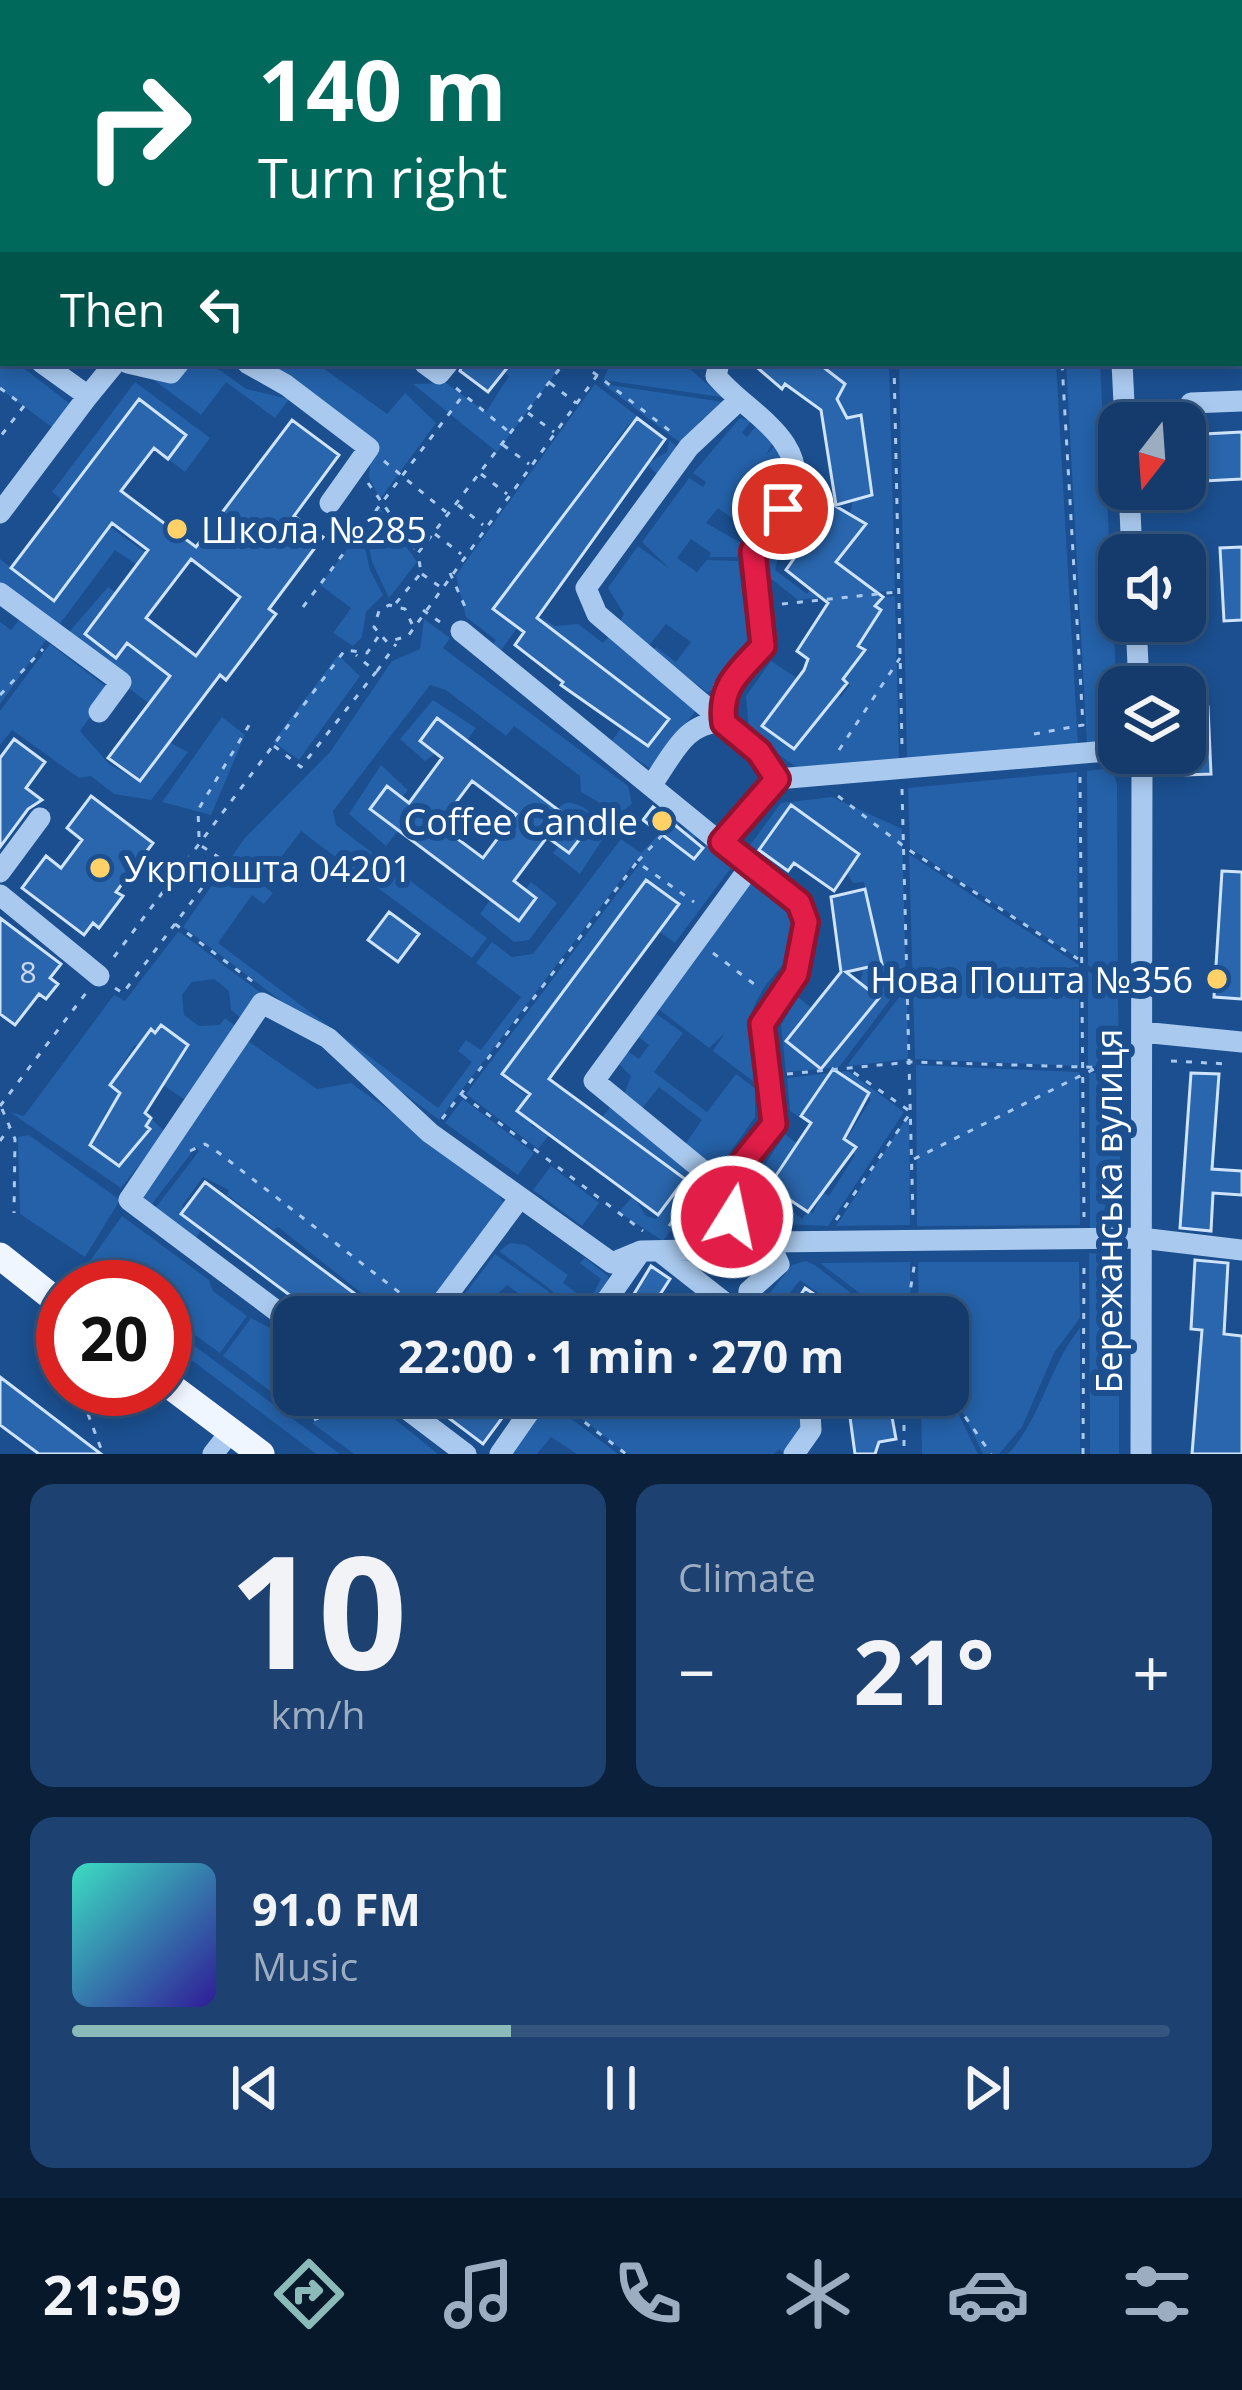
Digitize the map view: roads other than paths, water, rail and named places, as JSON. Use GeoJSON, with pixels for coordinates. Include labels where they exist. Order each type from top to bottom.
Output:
{"type":"FeatureCollection","features":[{"type":"Feature","properties":{"kind":"main road"},"geometry":{"type":"LineString","coordinates":[[0,1256],[36,1285]]}},
{"type":"Feature","properties":{"kind":"main road"},"geometry":{"type":"LineString","coordinates":[[192,1402],[261,1454]]}},
{"type":"Feature","properties":{"kind":"street"},"geometry":{"type":"LineString","coordinates":[[46,366],[88,397]]}},
{"type":"Feature","properties":{"kind":"street"},"geometry":{"type":"LineString","coordinates":[[0,513],[113,366]]}},
{"type":"Feature","properties":{"kind":"street"},"geometry":{"type":"LineString","coordinates":[[141,366],[171,373],[177,366]]}},
{"type":"Feature","properties":{"kind":"street"},"geometry":{"type":"LineString","coordinates":[[253,366],[286,385],[363,458],[330,503]]}},
{"type":"Feature","properties":{"kind":"street"},"geometry":{"type":"LineString","coordinates":[[718,366],[716,376],[737,402],[779,434],[790,450],[794,475],[791,496],[753,551],[763,646],[723,689],[724,723]]}},
{"type":"Feature","properties":{"kind":"street"},"geometry":{"type":"LineString","coordinates":[[1122,366],[1124,402]]}},
{"type":"Feature","properties":{"kind":"street"},"geometry":{"type":"LineString","coordinates":[[1206,403],[1242,401]]}},
{"type":"Feature","properties":{"kind":"street"},"geometry":{"type":"LineString","coordinates":[[737,402],[689,447],[586,587],[597,614],[759,752],[777,779]]}},
{"type":"Feature","properties":{"kind":"street"},"geometry":{"type":"LineString","coordinates":[[0,593],[121,682],[99,712]]}},
{"type":"Feature","properties":{"kind":"street"},"geometry":{"type":"LineString","coordinates":[[461,631],[799,903],[806,922],[800,962],[762,1024],[774,1124],[723,1187]]}},
{"type":"Feature","properties":{"kind":"street"},"geometry":{"type":"LineString","coordinates":[[653,783],[693,728],[707,721],[724,723]]}},
{"type":"Feature","properties":{"kind":"street"},"geometry":{"type":"LineString","coordinates":[[722,842],[777,779],[1098,752]]}},
{"type":"Feature","properties":{"kind":"street","name":"Бережанська вулиця"},"geometry":{"type":"LineString","coordinates":[[1141,1454],[1142,774]]}},
{"type":"Feature","properties":{"kind":"street"},"geometry":{"type":"LineString","coordinates":[[0,872],[40,818]]}},
{"type":"Feature","properties":{"kind":"street"},"geometry":{"type":"LineString","coordinates":[[746,1296],[779,1264],[769,1242],[732,1217],[723,1187],[593,1081],[750,867]]}},
{"type":"Feature","properties":{"kind":"street"},"geometry":{"type":"LineString","coordinates":[[0,895],[100,976]]}},
{"type":"Feature","properties":{"kind":"street"},"geometry":{"type":"LineString","coordinates":[[273,1308],[129,1200],[262,1003],[328,1038],[430,1133],[612,1264],[650,1251],[688,1250],[715,1220],[732,1217]]}},
{"type":"Feature","properties":{"kind":"street"},"geometry":{"type":"LineString","coordinates":[[1142,1032],[1242,1042]]}},
{"type":"Feature","properties":{"kind":"street"},"geometry":{"type":"LineString","coordinates":[[447,1296],[519,1199]]}},
{"type":"Feature","properties":{"kind":"street"},"geometry":{"type":"LineString","coordinates":[[769,1242],[1141,1238],[1242,1250]]}},
{"type":"Feature","properties":{"kind":"street"},"geometry":{"type":"LineString","coordinates":[[650,1251],[711,1296]]}},
{"type":"Feature","properties":{"kind":"street"},"geometry":{"type":"LineString","coordinates":[[612,1296],[650,1251]]}},
{"type":"Feature","properties":{"kind":"street"},"geometry":{"type":"LineString","coordinates":[[416,1416],[466,1454]]}},
{"type":"Feature","properties":{"kind":"street"},"geometry":{"type":"LineString","coordinates":[[500,1454],[533,1416]]}},
{"type":"Feature","properties":{"kind":"street"},"geometry":{"type":"LineString","coordinates":[[794,1454],[811,1430],[810,1416]]}},
{"type":"Feature","properties":{"kind":"street"},"geometry":{"type":"LineString","coordinates":[[213,1454],[231,1431]]}},
{"type":"Feature","properties":{"kind":"place","name":"Школа №285"},"geometry":{"type":"Point","coordinates":[177,529]}},
{"type":"Feature","properties":{"kind":"place","name":"Coffee Candle"},"geometry":{"type":"Point","coordinates":[662,821]}},
{"type":"Feature","properties":{"kind":"place","name":"Укрпошта 04201"},"geometry":{"type":"Point","coordinates":[100,868]}},
{"type":"Feature","properties":{"kind":"place","name":"Нова Пошта №356"},"geometry":{"type":"Point","coordinates":[1217,979]}}]}
